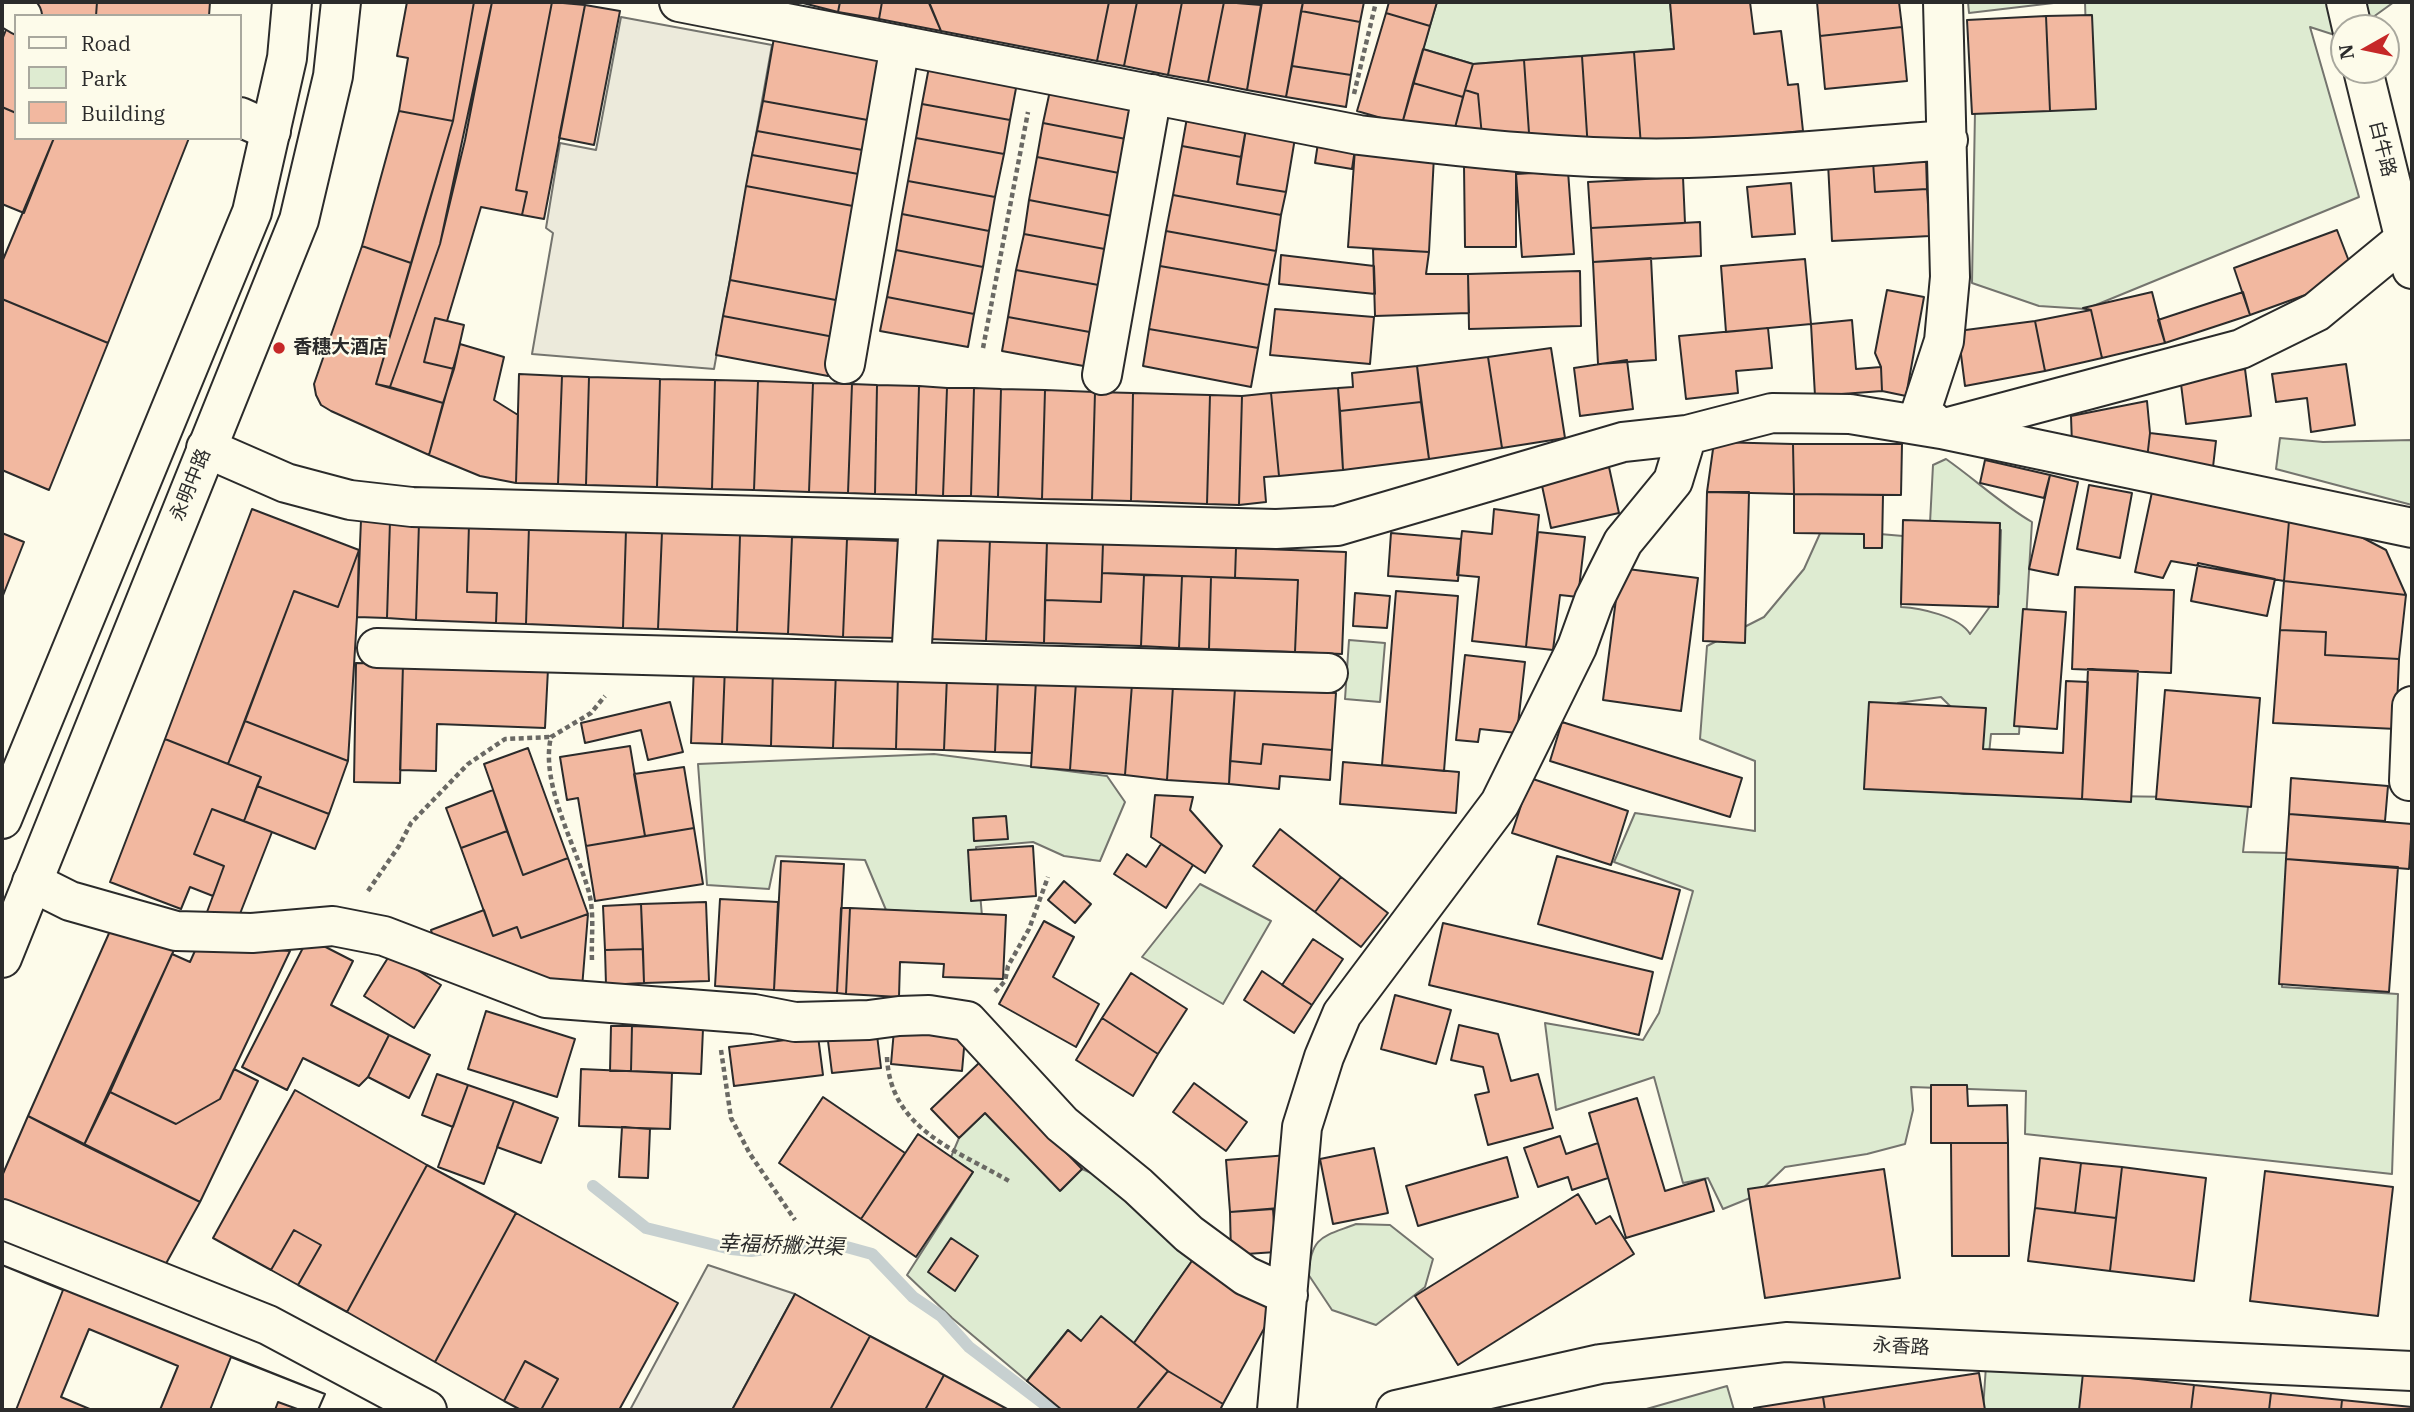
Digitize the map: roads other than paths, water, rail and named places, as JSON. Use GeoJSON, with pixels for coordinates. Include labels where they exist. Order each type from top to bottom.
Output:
{"type":"FeatureCollection","features":[{"type":"Feature","properties":{"kind":"street"},"geometry":{"type":"LineString","coordinates":[[2,819],[252,212],[255,124],[287,58],[292,2]]}},
{"type":"Feature","properties":{"kind":"street","name":"永明中路"},"geometry":{"type":"LineString","coordinates":[[2,958],[299,220],[333,76],[341,2]]}},
{"type":"Feature","properties":{"kind":"street"},"geometry":{"type":"LineString","coordinates":[[679,2],[1345,132],[1422,143],[1600,157],[1688,158],[1948,140]]}},
{"type":"Feature","properties":{"kind":"street"},"geometry":{"type":"LineString","coordinates":[[1941,429],[1921,411],[1945,328],[1950,265],[1943,2]]}},
{"type":"Feature","properties":{"kind":"street"},"geometry":{"type":"LineString","coordinates":[[2,4],[19,14]]}},
{"type":"Feature","properties":{"kind":"street"},"geometry":{"type":"LineString","coordinates":[[845,364],[900,45]]}},
{"type":"Feature","properties":{"kind":"street","name":"白牛路"},"geometry":{"type":"LineString","coordinates":[[2367,84],[2410,247]]}},
{"type":"Feature","properties":{"kind":"street"},"geometry":{"type":"LineString","coordinates":[[1102,375],[1152,94]]}},
{"type":"Feature","properties":{"kind":"street"},"geometry":{"type":"LineString","coordinates":[[1941,429],[2241,349],[2316,312],[2410,247]]}},
{"type":"Feature","properties":{"kind":"street"},"geometry":{"type":"LineString","coordinates":[[206,448],[286,483],[350,500],[412,507],[1276,529],[1337,526],[1623,442],[1687,435],[1772,413],[1850,414],[1941,429],[2412,528]]}},
{"type":"Feature","properties":{"kind":"street"},"geometry":{"type":"LineString","coordinates":[[1278,1410],[1302,1127],[1324,1057],[1342,1014],[1500,803],[1577,647],[1594,600],[1623,542],[1673,481],[1687,435]]}},
{"type":"Feature","properties":{"kind":"street"},"geometry":{"type":"LineString","coordinates":[[911,662],[919,520]]}},
{"type":"Feature","properties":{"kind":"street"},"geometry":{"type":"LineString","coordinates":[[377,648],[1328,673]]}},
{"type":"Feature","properties":{"kind":"street"},"geometry":{"type":"LineString","coordinates":[[2409,781],[2412,706]]}},
{"type":"Feature","properties":{"kind":"street"},"geometry":{"type":"LineString","coordinates":[[32,882],[70,901],[176,931],[252,933],[330,927],[384,936],[546,998],[724,1011],[795,1022],[929,1015],[967,1021],[1062,1124],[1138,1186],[1189,1234],[1246,1276],[1288,1295]]}},
{"type":"Feature","properties":{"kind":"street"},"geometry":{"type":"LineString","coordinates":[[2,1219],[268,1325],[427,1410]]}},
{"type":"Feature","properties":{"kind":"street","name":"永香路"},"geometry":{"type":"LineString","coordinates":[[1396,1410],[1600,1364],[1786,1342],[2412,1371]]}},
{"type":"Feature","properties":{"kind":"waterway","name":"幸福桥撇洪渠"},"geometry":{"type":"LineString","coordinates":[[593,1186],[646,1228],[731,1249],[751,1251],[788,1246],[843,1246],[872,1254],[913,1297],[941,1316],[969,1347],[1052,1410]]}},
{"type":"Feature","properties":{"kind":"place","name":"香穗大酒店"},"geometry":{"type":"Point","coordinates":[279,348]}}]}
